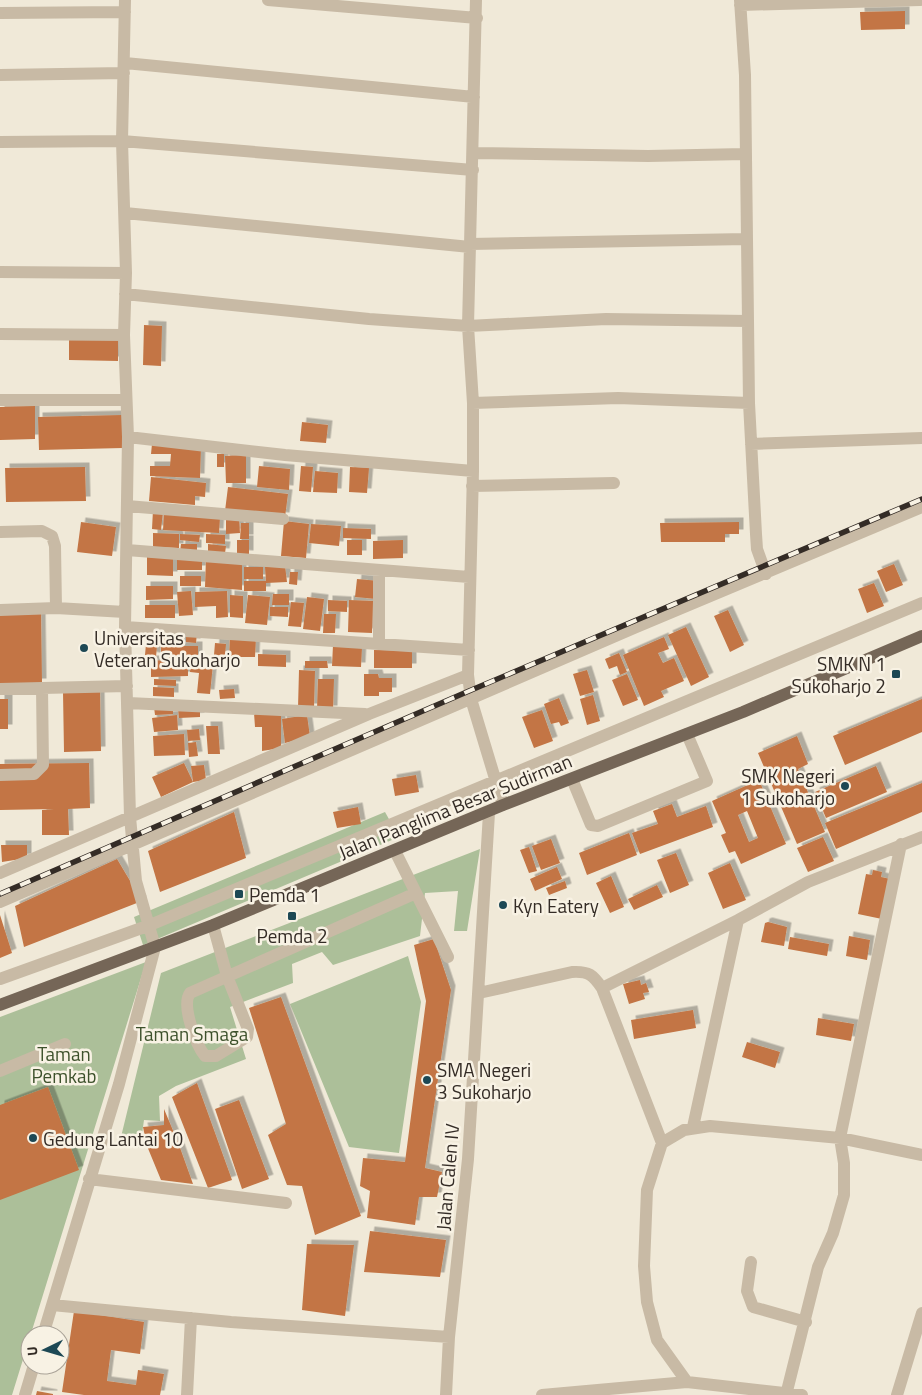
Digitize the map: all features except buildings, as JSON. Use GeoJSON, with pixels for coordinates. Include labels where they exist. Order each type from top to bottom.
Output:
{"type":"FeatureCollection","features":[{"type":"Feature","properties":{"kind":"main road","name":"Jalan Panglima Besar Sudirman"},"geometry":{"type":"LineString","coordinates":[[0,1005],[213,925],[490,813],[503,806],[687,734],[922,636]]}},
{"type":"Feature","properties":{"kind":"street"},"geometry":{"type":"LineString","coordinates":[[268,0],[477,18]]}},
{"type":"Feature","properties":{"kind":"street"},"geometry":{"type":"LineString","coordinates":[[476,0],[474,153],[468,326],[472,403],[468,674],[471,699],[503,806]]}},
{"type":"Feature","properties":{"kind":"street"},"geometry":{"type":"LineString","coordinates":[[766,574],[757,549],[749,403],[745,75],[740,2],[920,0]]}},
{"type":"Feature","properties":{"kind":"street"},"geometry":{"type":"LineString","coordinates":[[0,13],[125,6],[122,141],[126,272],[124,335],[128,437],[125,627],[130,817],[136,881],[150,925],[154,948],[119,1084],[46,1325]]}},
{"type":"Feature","properties":{"kind":"street"},"geometry":{"type":"LineString","coordinates":[[0,75],[124,68],[474,97]]}},
{"type":"Feature","properties":{"kind":"street"},"geometry":{"type":"LineString","coordinates":[[0,142],[122,141],[473,170]]}},
{"type":"Feature","properties":{"kind":"street"},"geometry":{"type":"LineString","coordinates":[[474,153],[639,156],[745,154]]}},
{"type":"Feature","properties":{"kind":"street"},"geometry":{"type":"LineString","coordinates":[[125,214],[470,246],[748,239]]}},
{"type":"Feature","properties":{"kind":"street"},"geometry":{"type":"LineString","coordinates":[[0,272],[126,272]]}},
{"type":"Feature","properties":{"kind":"street"},"geometry":{"type":"LineString","coordinates":[[125,294],[369,319],[468,326],[606,319],[748,321]]}},
{"type":"Feature","properties":{"kind":"street"},"geometry":{"type":"LineString","coordinates":[[0,334],[124,335]]}},
{"type":"Feature","properties":{"kind":"street"},"geometry":{"type":"LineString","coordinates":[[472,403],[618,398],[749,403]]}},
{"type":"Feature","properties":{"kind":"street"},"geometry":{"type":"LineString","coordinates":[[0,400],[126,400]]}},
{"type":"Feature","properties":{"kind":"street"},"geometry":{"type":"LineString","coordinates":[[128,437],[284,455],[472,471]]}},
{"type":"Feature","properties":{"kind":"street"},"geometry":{"type":"LineString","coordinates":[[751,444],[922,438]]}},
{"type":"Feature","properties":{"kind":"street"},"geometry":{"type":"LineString","coordinates":[[472,486],[614,483]]}},
{"type":"Feature","properties":{"kind":"street"},"geometry":{"type":"LineString","coordinates":[[127,506],[283,519]]}},
{"type":"Feature","properties":{"kind":"street"},"geometry":{"type":"LineString","coordinates":[[0,902],[922,507]]}},
{"type":"Feature","properties":{"kind":"street"},"geometry":{"type":"LineString","coordinates":[[0,532],[42,530],[52,536],[55,546],[56,608]]}},
{"type":"Feature","properties":{"kind":"street"},"geometry":{"type":"LineString","coordinates":[[127,550],[469,578]]}},
{"type":"Feature","properties":{"kind":"street"},"geometry":{"type":"LineString","coordinates":[[379,571],[379,644]]}},
{"type":"Feature","properties":{"kind":"street"},"geometry":{"type":"LineString","coordinates":[[0,978],[150,925],[496,779],[922,603]]}},
{"type":"Feature","properties":{"kind":"street"},"geometry":{"type":"LineString","coordinates":[[0,610],[56,608],[125,612]]}},
{"type":"Feature","properties":{"kind":"street"},"geometry":{"type":"LineString","coordinates":[[125,627],[469,650]]}},
{"type":"Feature","properties":{"kind":"street"},"geometry":{"type":"LineString","coordinates":[[0,873],[369,714],[468,674]]}},
{"type":"Feature","properties":{"kind":"street"},"geometry":{"type":"LineString","coordinates":[[0,690],[127,686]]}},
{"type":"Feature","properties":{"kind":"street"},"geometry":{"type":"LineString","coordinates":[[0,775],[34,774],[43,765],[42,688]]}},
{"type":"Feature","properties":{"kind":"street"},"geometry":{"type":"LineString","coordinates":[[128,703],[369,714]]}},
{"type":"Feature","properties":{"kind":"street"},"geometry":{"type":"LineString","coordinates":[[572,779],[591,824],[598,826],[707,781],[707,776],[687,734]]}},
{"type":"Feature","properties":{"kind":"street","name":"Jalan Calen IV"},"geometry":{"type":"LineString","coordinates":[[446,1395],[449,1337],[468,1158],[490,813]]}},
{"type":"Feature","properties":{"kind":"street"},"geometry":{"type":"LineString","coordinates":[[602,988],[738,920],[808,882],[922,836]]}},
{"type":"Feature","properties":{"kind":"street"},"geometry":{"type":"LineString","coordinates":[[787,1394],[818,1267],[833,1233],[844,1196],[844,1163],[840,1138],[901,844]]}},
{"type":"Feature","properties":{"kind":"street"},"geometry":{"type":"LineString","coordinates":[[395,851],[448,956]]}},
{"type":"Feature","properties":{"kind":"street"},"geometry":{"type":"LineString","coordinates":[[213,925],[228,976],[248,1029],[246,1037],[216,1056],[205,1056],[200,1049],[186,1005],[187,996],[190,993],[228,976],[416,894]]}},
{"type":"Feature","properties":{"kind":"street"},"geometry":{"type":"LineString","coordinates":[[693,1127],[738,920]]}},
{"type":"Feature","properties":{"kind":"street"},"geometry":{"type":"LineString","coordinates":[[479,993],[584,971],[592,974],[602,988],[662,1143],[647,1190],[644,1266],[647,1302],[657,1340],[686,1382]]}},
{"type":"Feature","properties":{"kind":"street"},"geometry":{"type":"LineString","coordinates":[[0,1070],[65,1044]]}},
{"type":"Feature","properties":{"kind":"street"},"geometry":{"type":"LineString","coordinates":[[662,1143],[693,1127],[710,1126],[840,1138],[922,1156]]}},
{"type":"Feature","properties":{"kind":"street"},"geometry":{"type":"LineString","coordinates":[[89,1179],[286,1203]]}},
{"type":"Feature","properties":{"kind":"street"},"geometry":{"type":"LineString","coordinates":[[752,1262],[747,1291],[753,1307],[806,1322]]}},
{"type":"Feature","properties":{"kind":"street"},"geometry":{"type":"LineString","coordinates":[[52,1305],[191,1318],[449,1337]]}},
{"type":"Feature","properties":{"kind":"street"},"geometry":{"type":"LineString","coordinates":[[897,1395],[922,1313]]}},
{"type":"Feature","properties":{"kind":"street"},"geometry":{"type":"LineString","coordinates":[[187,1395],[191,1318]]}},
{"type":"Feature","properties":{"kind":"street"},"geometry":{"type":"LineString","coordinates":[[25,1395],[31,1375]]}},
{"type":"Feature","properties":{"kind":"street"},"geometry":{"type":"LineString","coordinates":[[542,1395],[672,1389],[686,1382],[802,1395]]}},
{"type":"Feature","properties":{"kind":"green space"},"geometry":{"type":"Polygon","coordinates":[[[385,812],[399,837],[143,945],[134,917],[385,812]]]}},
{"type":"Feature","properties":{"kind":"green space","name":"Taman Smaga"},"geometry":{"type":"Polygon","coordinates":[[[480,849],[467,931],[454,931],[458,891],[425,893],[420,936],[333,965],[322,952],[292,964],[293,983],[230,1007],[246,1059],[176,1086],[159,1096],[160,1121],[144,1120],[140,1148],[120,1141],[161,973],[480,849]]]}},
{"type":"Feature","properties":{"kind":"green space"},"geometry":{"type":"Polygon","coordinates":[[[408,956],[421,1002],[399,1153],[349,1147],[290,1004],[408,956]]]}},
{"type":"Feature","properties":{"kind":"green space","name":"Taman Pemkab"},"geometry":{"type":"Polygon","coordinates":[[[146,962],[34,1325],[20,1325],[20,1369],[12,1395],[0,1395],[0,1017],[146,962]]]}},
{"type":"Feature","properties":{"kind":"railway"},"geometry":{"type":"LineString","coordinates":[[0,894],[469,691],[922,499]]}},
{"type":"Feature","properties":{"kind":"place","name":"Universitas Veteran Sukoharjo"},"geometry":{"type":"Point","coordinates":[84,648]}},
{"type":"Feature","properties":{"kind":"place","name":"SMK N 1 Sukoharjo 2"},"geometry":{"type":"Point","coordinates":[896,674]}},
{"type":"Feature","properties":{"kind":"place","name":"SMK Negeri 1 Sukoharjo"},"geometry":{"type":"Point","coordinates":[845,786]}},
{"type":"Feature","properties":{"kind":"place","name":"Pemda 1"},"geometry":{"type":"Point","coordinates":[239,894]}},
{"type":"Feature","properties":{"kind":"place","name":"Kyn Eatery"},"geometry":{"type":"Point","coordinates":[503,905]}},
{"type":"Feature","properties":{"kind":"place","name":"Pemda 2"},"geometry":{"type":"Point","coordinates":[292,916]}},
{"type":"Feature","properties":{"kind":"place","name":"SMA Negeri 3 Sukoharjo"},"geometry":{"type":"Point","coordinates":[427,1080]}},
{"type":"Feature","properties":{"kind":"place","name":"Gedung Lantai 10"},"geometry":{"type":"Point","coordinates":[33,1138]}}]}
